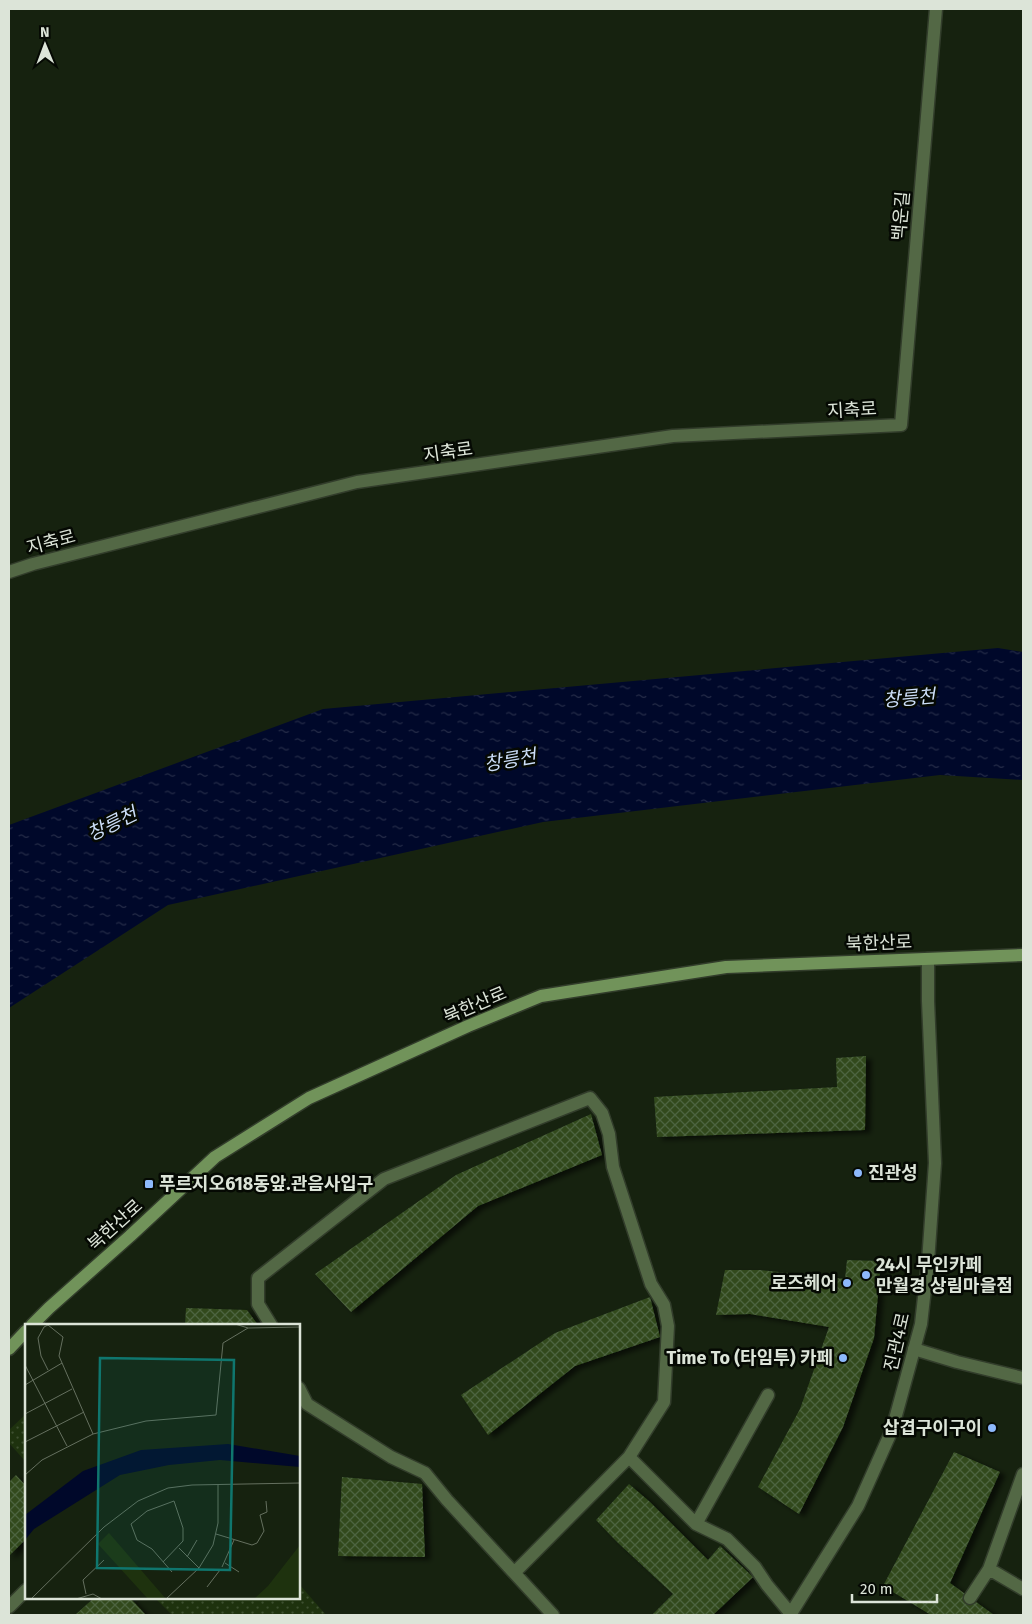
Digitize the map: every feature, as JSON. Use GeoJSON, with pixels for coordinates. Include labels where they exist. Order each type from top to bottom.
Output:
{"type":"FeatureCollection","features":[{"type":"Feature","properties":{"kind":"main road","name":"북한산로"},"geometry":{"type":"LineString","coordinates":[[33,1324],[215,1157],[309,1098],[459,1030],[541,996],[726,967],[1023,955]]}},
{"type":"Feature","properties":{"kind":"main road"},"geometry":{"type":"LineString","coordinates":[[9,1349],[25,1332]]}},
{"type":"Feature","properties":{"kind":"street","name":"백운길"},"geometry":{"type":"LineString","coordinates":[[901,425],[936,9]]}},
{"type":"Feature","properties":{"kind":"street","name":"지축로"},"geometry":{"type":"LineString","coordinates":[[9,572],[52,559],[357,482],[673,436],[901,425]]}},
{"type":"Feature","properties":{"kind":"street","name":"진관4로"},"geometry":{"type":"LineString","coordinates":[[790,1615],[858,1506],[892,1430],[921,1324],[928,1262],[935,1163],[928,959]]}},
{"type":"Feature","properties":{"kind":"street"},"geometry":{"type":"LineString","coordinates":[[270,1324],[258,1304],[258,1278],[384,1179],[590,1098],[602,1113],[610,1134],[613,1167],[651,1284],[664,1305],[668,1326],[664,1402],[629,1457],[515,1572]]}},
{"type":"Feature","properties":{"kind":"street"},"geometry":{"type":"LineString","coordinates":[[914,1349],[957,1362],[1023,1378]]}},
{"type":"Feature","properties":{"kind":"street"},"geometry":{"type":"LineString","coordinates":[[300,1390],[307,1404],[391,1457],[425,1472],[447,1500],[553,1615]]}},
{"type":"Feature","properties":{"kind":"street"},"geometry":{"type":"LineString","coordinates":[[696,1524],[768,1395]]}},
{"type":"Feature","properties":{"kind":"street"},"geometry":{"type":"LineString","coordinates":[[629,1457],[696,1524],[727,1538],[755,1567],[790,1615]]}},
{"type":"Feature","properties":{"kind":"street"},"geometry":{"type":"LineString","coordinates":[[970,1598],[989,1569],[1023,1474]]}},
{"type":"Feature","properties":{"kind":"street"},"geometry":{"type":"LineString","coordinates":[[989,1569],[1023,1589]]}},
{"type":"Feature","properties":{"kind":"street"},"geometry":{"type":"LineString","coordinates":[[9,1607],[25,1591]]}},
{"type":"Feature","properties":{"kind":"green space"},"geometry":{"type":"Polygon","coordinates":[[[25,1415],[25,1461],[9,1443],[9,1430],[25,1415]]]}},
{"type":"Feature","properties":{"kind":"green space"},"geometry":{"type":"Polygon","coordinates":[[[300,1585],[326,1615],[172,1615],[156,1599],[300,1599],[300,1585]]]}},
{"type":"Feature","properties":{"kind":"water","name":"창릉천"},"geometry":{"type":"Polygon","coordinates":[[[998,648],[1023,652],[1023,780],[940,775],[543,822],[168,905],[9,1008],[9,825],[323,709],[998,648]]]}},
{"type":"Feature","properties":{"kind":"building"},"geometry":{"type":"Polygon","coordinates":[[[866,1056],[865,1130],[657,1137],[654,1097],[837,1087],[836,1058],[866,1056]]]}},
{"type":"Feature","properties":{"kind":"building"},"geometry":{"type":"Polygon","coordinates":[[[591,1114],[602,1155],[478,1206],[351,1312],[315,1274],[456,1175],[591,1114]]]}},
{"type":"Feature","properties":{"kind":"building"},"geometry":{"type":"Polygon","coordinates":[[[847,1260],[881,1261],[874,1338],[843,1427],[799,1514],[758,1487],[800,1409],[829,1327],[750,1314],[716,1315],[725,1270],[760,1270],[845,1279],[847,1260]]]}},
{"type":"Feature","properties":{"kind":"building"},"geometry":{"type":"Polygon","coordinates":[[[650,1297],[660,1337],[575,1366],[488,1435],[461,1395],[555,1333],[650,1297]]]}},
{"type":"Feature","properties":{"kind":"building"},"geometry":{"type":"Polygon","coordinates":[[[186,1308],[247,1310],[257,1324],[185,1324],[186,1308]]]}},
{"type":"Feature","properties":{"kind":"building"},"geometry":{"type":"Polygon","coordinates":[[[954,1452],[1000,1472],[950,1583],[994,1615],[931,1615],[883,1586],[954,1452]]]}},
{"type":"Feature","properties":{"kind":"building"},"geometry":{"type":"Polygon","coordinates":[[[16,1475],[25,1485],[25,1540],[9,1556],[9,1482],[16,1475]]]}},
{"type":"Feature","properties":{"kind":"building"},"geometry":{"type":"Polygon","coordinates":[[[342,1477],[422,1484],[425,1557],[338,1556],[342,1477]]]}},
{"type":"Feature","properties":{"kind":"building"},"geometry":{"type":"Polygon","coordinates":[[[629,1484],[650,1502],[708,1560],[720,1546],[753,1577],[713,1615],[652,1615],[673,1594],[596,1520],[629,1484]]]}},
{"type":"Feature","properties":{"kind":"building"},"geometry":{"type":"Polygon","coordinates":[[[93,1599],[131,1599],[146,1615],[75,1615],[93,1599]]]}},
{"type":"Feature","properties":{"kind":"place","name":"진관성"},"geometry":{"type":"Point","coordinates":[858,1173]}},
{"type":"Feature","properties":{"kind":"place","name":"푸르지오618동앞.관음사입구"},"geometry":{"type":"Point","coordinates":[149,1184]}},
{"type":"Feature","properties":{"kind":"place","name":"24시 무인카페 만월경 상림마을점"},"geometry":{"type":"Point","coordinates":[866,1275]}},
{"type":"Feature","properties":{"kind":"place","name":"로즈헤어"},"geometry":{"type":"Point","coordinates":[847,1283]}},
{"type":"Feature","properties":{"kind":"place","name":"Time To (타임투) 카페"},"geometry":{"type":"Point","coordinates":[843,1358]}},
{"type":"Feature","properties":{"kind":"place","name":"삽겹구이구이"},"geometry":{"type":"Point","coordinates":[992,1428]}}]}
